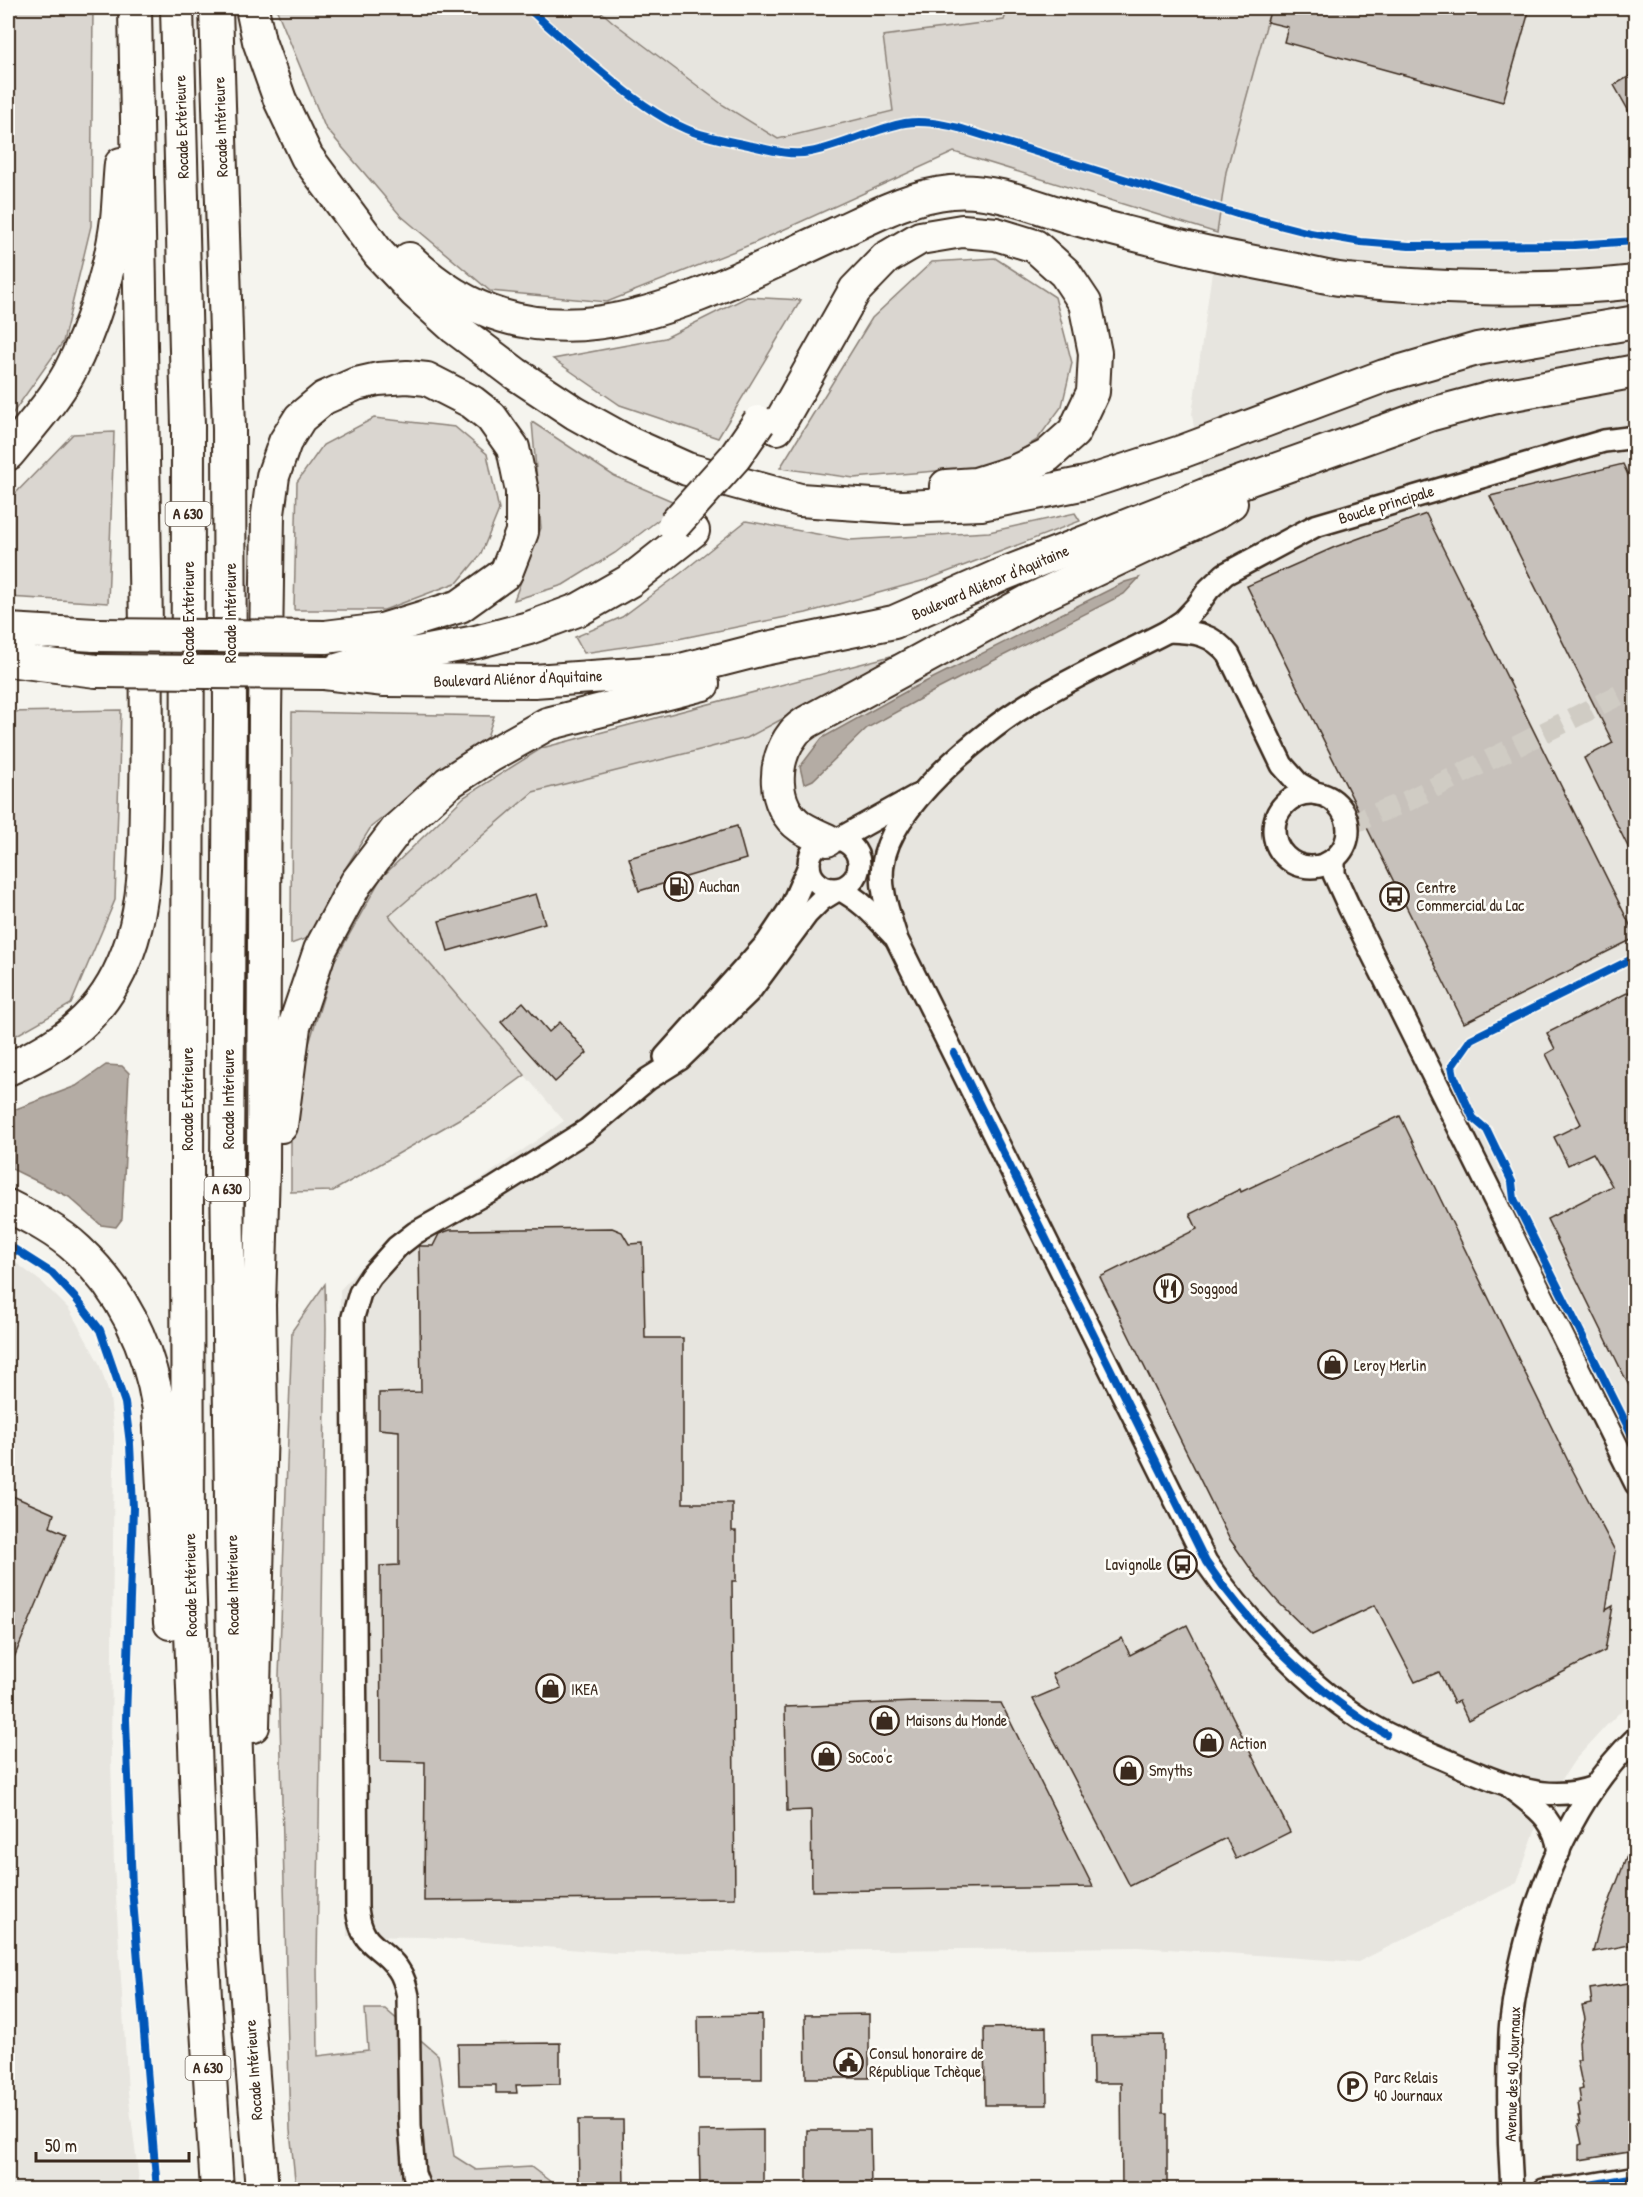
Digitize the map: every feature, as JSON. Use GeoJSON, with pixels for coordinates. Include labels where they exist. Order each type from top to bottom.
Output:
{"type":"FeatureCollection","features":[{"type":"Feature","properties":{"kind":"highway"},"geometry":{"type":"LineString","coordinates":[[8,454],[68,374],[92,319],[107,271],[117,221],[129,8]]}},
{"type":"Feature","properties":{"kind":"highway"},"geometry":{"type":"LineString","coordinates":[[8,1069],[41,1054],[71,1034],[98,1006],[118,975],[132,940],[140,907],[144,866],[147,718],[144,418],[135,8]]}},
{"type":"Feature","properties":{"kind":"highway","name":"Rocade Extérieure"},"geometry":{"type":"LineString","coordinates":[[177,8],[188,426],[188,1533],[202,1947],[218,2190]]}},
{"type":"Feature","properties":{"kind":"highway","name":"Rocade Intérieure"},"geometry":{"type":"LineString","coordinates":[[216,8],[229,429],[230,739],[227,1168],[233,1668],[243,1949],[262,2190]]}},
{"type":"Feature","properties":{"kind":"highway"},"geometry":{"type":"LineString","coordinates":[[252,8],[259,41],[280,100],[307,157],[379,254],[415,292],[455,328],[516,374],[575,413],[629,443],[687,469],[800,500],[901,507],[981,504],[1075,486],[1181,452],[1384,376],[1477,349],[1635,322]]}},
{"type":"Feature","properties":{"kind":"highway"},"geometry":{"type":"LineString","coordinates":[[307,157],[429,278],[470,304],[521,322],[564,326],[604,322],[648,313],[701,295],[908,201],[952,192],[997,194],[1078,219],[1201,251],[1343,279],[1542,289],[1635,282]]}},
{"type":"Feature","properties":{"kind":"highway"},"geometry":{"type":"LineString","coordinates":[[768,425],[838,282],[875,241],[913,219],[956,207],[996,208],[1078,219]]}},
{"type":"Feature","properties":{"kind":"highway"},"geometry":{"type":"LineString","coordinates":[[8,678],[96,671],[324,674],[384,656],[418,653],[476,642],[529,628],[580,609],[631,580],[683,528],[735,457],[768,425],[855,290],[886,258],[920,238],[962,231],[996,234],[1035,246],[1065,273],[1085,303],[1095,353],[1093,392],[1074,432],[1047,456],[1014,472],[976,484],[898,489],[800,500]]}},
{"type":"Feature","properties":{"kind":"highway","name":"Boulevard Aliénor d'Aquitaine"},"geometry":{"type":"LineString","coordinates":[[324,674],[385,681],[534,681],[677,671],[763,649],[894,622],[1011,571],[1205,495],[1432,414],[1472,403],[1635,371]]}},
{"type":"Feature","properties":{"kind":"highway"},"geometry":{"type":"LineString","coordinates":[[243,1949],[256,1669],[261,1423],[259,1305],[263,1145],[268,514],[273,476],[285,442],[300,418],[324,398],[356,384],[378,379],[407,377],[427,379],[472,402],[491,417],[513,448],[522,492],[522,532],[510,563],[506,573],[460,606],[382,630],[325,637]]}},
{"type":"Feature","properties":{"kind":"highway"},"geometry":{"type":"LineString","coordinates":[[833,840],[800,826],[785,809],[778,792],[777,770],[783,751],[793,734],[807,722],[1027,602],[1215,513],[1298,462]]}},
{"type":"Feature","properties":{"kind":"highway"},"geometry":{"type":"LineString","coordinates":[[8,630],[95,635],[325,637],[383,642],[415,638],[471,628],[521,613],[572,593],[683,528]]}},
{"type":"Feature","properties":{"kind":"highway"},"geometry":{"type":"LineString","coordinates":[[261,1423],[272,1305],[282,1109],[294,1027],[320,950],[356,883],[397,829],[448,783],[490,756],[548,724],[765,670],[894,622]]}},
{"type":"Feature","properties":{"kind":"highway"},"geometry":{"type":"LineString","coordinates":[[8,660],[96,671]]}},
{"type":"Feature","properties":{"kind":"highway"},"geometry":{"type":"LineString","coordinates":[[8,1206],[40,1222],[78,1250],[102,1277],[126,1310],[141,1340],[154,1376],[163,1452],[165,1544],[173,1667],[202,1947]]}},
{"type":"Feature","properties":{"kind":"street","name":"Boucle principale"},"geometry":{"type":"LineString","coordinates":[[921,793],[976,742],[1030,703],[1168,631],[1197,606],[1209,589],[1225,574],[1315,526],[1604,441],[1635,437]]}},
{"type":"Feature","properties":{"kind":"street"},"geometry":{"type":"LineString","coordinates":[[1168,631],[1200,634],[1220,643],[1229,655],[1282,765],[1298,783],[1317,794]]}},
{"type":"Feature","properties":{"kind":"street"},"geometry":{"type":"LineString","coordinates":[[648,1079],[673,1047],[767,943],[791,907],[809,866],[813,850],[921,793]]}},
{"type":"Feature","properties":{"kind":"street"},"geometry":{"type":"LineString","coordinates":[[921,793],[889,841],[883,864],[885,901],[897,940],[1206,1562],[1216,1577],[1271,1641],[1312,1680],[1344,1708],[1386,1734],[1509,1786],[1549,1794],[1580,1792],[1594,1787]]}},
{"type":"Feature","properties":{"kind":"street"},"geometry":{"type":"LineString","coordinates":[[1306,793],[1317,794],[1328,797],[1337,804],[1348,825],[1345,845],[1334,859],[1315,868],[1295,864],[1286,858],[1278,848],[1274,836],[1276,818],[1287,802],[1306,793]]}},
{"type":"Feature","properties":{"kind":"street"},"geometry":{"type":"LineString","coordinates":[[420,2190],[414,2174],[410,2125],[408,1996],[405,1982],[398,1969],[371,1945],[364,1935],[358,1921],[357,1908],[353,1317],[360,1293],[370,1276],[415,1233],[495,1188],[587,1130],[648,1079],[680,1059],[715,1026],[750,991],[807,914],[821,900],[853,880],[859,864],[858,856],[847,843],[833,840]]}},
{"type":"Feature","properties":{"kind":"street"},"geometry":{"type":"LineString","coordinates":[[1334,859],[1334,874],[1350,909],[1635,1484]]}},
{"type":"Feature","properties":{"kind":"street"},"geometry":{"type":"LineString","coordinates":[[809,866],[816,881],[822,886],[838,889],[854,897],[866,906],[897,940]]}},
{"type":"Feature","properties":{"kind":"street","name":"Avenue des 40 Journaux"},"geometry":{"type":"LineString","coordinates":[[1512,2190],[1508,2119],[1511,2023],[1527,1935],[1559,1852],[1594,1787],[1635,1738]]}},
{"type":"Feature","properties":{"kind":"street"},"geometry":{"type":"LineString","coordinates":[[1509,1786],[1539,1810],[1554,1828],[1559,1852]]}},
{"type":"Feature","properties":{"kind":"street"},"geometry":{"type":"LineString","coordinates":[[1543,2190],[1572,2188],[1635,2177]]}},
{"type":"Feature","properties":{"kind":"shaded area"},"geometry":{"type":"Polygon","coordinates":[[[8,8],[93,8],[91,226],[63,342],[8,420],[8,8]]]}},
{"type":"Feature","properties":{"kind":"shaded area"},"geometry":{"type":"Polygon","coordinates":[[[276,8],[597,8],[723,105],[778,139],[893,111],[883,36],[1004,20],[1008,8],[1271,8],[1226,172],[1217,233],[954,152],[752,244],[607,302],[490,291],[400,215],[325,127],[276,8]]]}},
{"type":"Feature","properties":{"kind":"shaded area"},"geometry":{"type":"Polygon","coordinates":[[[597,8],[1008,8],[1004,20],[884,36],[893,111],[778,139],[723,105],[597,8]]]}},
{"type":"Feature","properties":{"kind":"shaded area"},"geometry":{"type":"Polygon","coordinates":[[[1271,8],[1635,8],[1635,1697],[1574,1761],[1542,1810],[1517,1883],[1358,1962],[1138,1947],[615,1953],[426,1937],[347,1936],[340,1290],[374,1253],[410,1220],[483,1178],[564,1121],[389,916],[533,792],[747,738],[906,652],[1201,476],[1192,414],[1226,172],[1271,8]]]}},
{"type":"Feature","properties":{"kind":"shaded area"},"geometry":{"type":"Polygon","coordinates":[[[995,258],[1055,297],[1072,363],[1062,406],[1037,440],[995,466],[854,478],[780,468],[872,318],[932,262],[995,258]]]}},
{"type":"Feature","properties":{"kind":"shaded area"},"geometry":{"type":"Polygon","coordinates":[[[747,297],[801,300],[718,438],[620,405],[553,359],[665,338],[747,297]]]}},
{"type":"Feature","properties":{"kind":"shaded area"},"geometry":{"type":"Polygon","coordinates":[[[374,418],[455,427],[487,454],[499,510],[481,554],[458,582],[384,610],[294,610],[297,482],[323,445],[374,418]]]}},
{"type":"Feature","properties":{"kind":"shaded area"},"geometry":{"type":"Polygon","coordinates":[[[532,422],[614,476],[679,504],[615,553],[563,585],[514,600],[541,528],[532,422]]]}},
{"type":"Feature","properties":{"kind":"shaded area"},"geometry":{"type":"Polygon","coordinates":[[[114,432],[108,603],[8,597],[8,501],[73,434],[114,432]]]}},
{"type":"Feature","properties":{"kind":"shaded area"},"geometry":{"type":"Polygon","coordinates":[[[1075,513],[1080,521],[929,579],[806,613],[678,639],[584,653],[575,637],[622,617],[746,521],[850,540],[989,532],[1075,513]]]}},
{"type":"Feature","properties":{"kind":"shaded area"},"geometry":{"type":"Polygon","coordinates":[[[1139,578],[1124,594],[867,728],[813,780],[804,784],[800,767],[822,738],[907,691],[1125,582],[1139,578]]]}},
{"type":"Feature","properties":{"kind":"shaded area"},"geometry":{"type":"Polygon","coordinates":[[[906,652],[747,738],[533,792],[389,916],[525,1075],[487,1103],[333,1191],[291,1192],[291,1142],[301,1070],[334,962],[381,878],[464,797],[542,748],[906,652]]]}},
{"type":"Feature","properties":{"kind":"shaded area"},"geometry":{"type":"Polygon","coordinates":[[[121,710],[115,900],[71,1004],[8,1040],[8,712],[121,710]]]}},
{"type":"Feature","properties":{"kind":"shaded area"},"geometry":{"type":"Polygon","coordinates":[[[292,712],[494,716],[487,737],[371,827],[332,890],[310,937],[291,944],[292,712]]]}},
{"type":"Feature","properties":{"kind":"shaded area"},"geometry":{"type":"Polygon","coordinates":[[[106,1065],[122,1066],[129,1073],[122,1219],[116,1227],[101,1225],[69,1197],[8,1167],[8,1112],[76,1086],[106,1065]]]}},
{"type":"Feature","properties":{"kind":"shaded area"},"geometry":{"type":"Polygon","coordinates":[[[8,1257],[43,1283],[69,1309],[99,1363],[110,1397],[114,1434],[111,1756],[114,1865],[128,2092],[140,2189],[8,2189],[8,1257]]]}},
{"type":"Feature","properties":{"kind":"shaded area"},"geometry":{"type":"Polygon","coordinates":[[[325,1284],[317,1966],[318,2056],[368,2050],[365,2009],[385,2009],[438,2055],[454,2156],[476,2170],[531,2167],[560,2189],[296,2189],[290,2130],[279,1676],[292,1331],[325,1284]]]}},
{"type":"Feature","properties":{"kind":"building"},"geometry":{"type":"Polygon","coordinates":[[[1271,8],[1530,8],[1503,102],[1284,42],[1288,27],[1267,22],[1271,8]]]}},
{"type":"Feature","properties":{"kind":"building"},"geometry":{"type":"Polygon","coordinates":[[[1635,73],[1635,122],[1614,85],[1635,73]]]}},
{"type":"Feature","properties":{"kind":"building"},"geometry":{"type":"Polygon","coordinates":[[[1623,464],[1635,490],[1635,861],[1584,758],[1613,743],[1490,496],[1623,464]]]}},
{"type":"Feature","properties":{"kind":"building"},"geometry":{"type":"Polygon","coordinates":[[[1426,514],[1635,935],[1635,938],[1464,1023],[1247,586],[1335,547],[1426,514]]]}},
{"type":"Feature","properties":{"kind":"building"},"geometry":{"type":"Polygon","coordinates":[[[737,826],[746,859],[639,891],[629,858],[737,826]]]}},
{"type":"Feature","properties":{"kind":"building"},"geometry":{"type":"Polygon","coordinates":[[[536,894],[545,923],[448,951],[439,921],[536,894]]]}},
{"type":"Feature","properties":{"kind":"building"},"geometry":{"type":"Polygon","coordinates":[[[1635,989],[1635,1398],[1547,1219],[1612,1186],[1593,1153],[1568,1165],[1554,1137],[1581,1124],[1546,1054],[1555,1049],[1547,1033],[1635,989]]]}},
{"type":"Feature","properties":{"kind":"building"},"geometry":{"type":"Polygon","coordinates":[[[523,1002],[549,1032],[560,1022],[587,1053],[555,1082],[501,1022],[523,1002]]]}},
{"type":"Feature","properties":{"kind":"building","name":"Leroy Merlin"},"geometry":{"type":"Polygon","coordinates":[[[1400,1116],[1570,1465],[1615,1551],[1606,1610],[1613,1606],[1605,1651],[1468,1720],[1459,1701],[1454,1703],[1439,1672],[1415,1682],[1375,1605],[1312,1635],[1278,1602],[1255,1575],[1229,1538],[1100,1277],[1197,1229],[1190,1214],[1400,1116]]]}},
{"type":"Feature","properties":{"kind":"building","name":"IKEA"},"geometry":{"type":"Polygon","coordinates":[[[612,1228],[622,1232],[629,1244],[643,1243],[645,1338],[683,1338],[683,1503],[732,1503],[732,1531],[736,1531],[736,1581],[732,1581],[735,1898],[424,1901],[425,1762],[381,1761],[380,1566],[399,1565],[399,1431],[379,1429],[379,1393],[421,1392],[419,1246],[433,1246],[439,1234],[450,1230],[612,1228]]]}},
{"type":"Feature","properties":{"kind":"building"},"geometry":{"type":"Polygon","coordinates":[[[8,1494],[54,1514],[50,1527],[66,1534],[8,1672],[8,1494]]]}},
{"type":"Feature","properties":{"kind":"building","name":"Smyths"},"geometry":{"type":"Polygon","coordinates":[[[1187,1625],[1290,1832],[1236,1859],[1226,1838],[1130,1886],[1033,1699],[1059,1688],[1052,1674],[1122,1638],[1130,1655],[1187,1625]]]}},
{"type":"Feature","properties":{"kind":"building"},"geometry":{"type":"Polygon","coordinates":[[[915,1702],[1001,1703],[1093,1887],[812,1891],[811,1810],[787,1811],[785,1707],[915,1702]]]}},
{"type":"Feature","properties":{"kind":"building"},"geometry":{"type":"Polygon","coordinates":[[[1633,1840],[1635,1840],[1635,1944],[1593,1952],[1599,1929],[1633,1840]]]}},
{"type":"Feature","properties":{"kind":"building"},"geometry":{"type":"Polygon","coordinates":[[[1635,1982],[1635,2151],[1579,2160],[1579,2145],[1582,2144],[1578,2125],[1580,2124],[1578,2116],[1580,2116],[1578,2103],[1581,2103],[1579,2090],[1583,2089],[1577,2060],[1580,2060],[1579,2042],[1585,2019],[1582,2006],[1592,2004],[1590,1989],[1635,1982]]]}},
{"type":"Feature","properties":{"kind":"building"},"geometry":{"type":"Polygon","coordinates":[[[869,2014],[869,2078],[806,2078],[805,2015],[869,2014]]]}},
{"type":"Feature","properties":{"kind":"building"},"geometry":{"type":"Polygon","coordinates":[[[762,2015],[762,2079],[699,2079],[698,2016],[762,2015]]]}},
{"type":"Feature","properties":{"kind":"building"},"geometry":{"type":"Polygon","coordinates":[[[1046,2027],[1047,2105],[985,2105],[984,2028],[1046,2027]]]}},
{"type":"Feature","properties":{"kind":"building"},"geometry":{"type":"Polygon","coordinates":[[[1163,2035],[1163,2113],[1167,2113],[1167,2189],[1122,2189],[1121,2083],[1093,2083],[1092,2036],[1163,2035]]]}},
{"type":"Feature","properties":{"kind":"building"},"geometry":{"type":"Polygon","coordinates":[[[560,2043],[560,2084],[516,2085],[517,2093],[496,2093],[496,2085],[459,2085],[458,2044],[560,2043]]]}},
{"type":"Feature","properties":{"kind":"building"},"geometry":{"type":"Polygon","coordinates":[[[578,2120],[623,2120],[624,2190],[579,2190],[578,2120]]]}},
{"type":"Feature","properties":{"kind":"building"},"geometry":{"type":"Polygon","coordinates":[[[763,2130],[763,2190],[700,2190],[699,2131],[763,2130]]]}},
{"type":"Feature","properties":{"kind":"building"},"geometry":{"type":"Polygon","coordinates":[[[807,2130],[870,2130],[871,2190],[807,2190],[807,2130]]]}},
{"type":"Feature","properties":{"kind":"tunnel"},"geometry":{"type":"LineString","coordinates":[[1348,825],[1407,801],[1619,695],[1636,699]]}},
{"type":"Feature","properties":{"kind":"cycle path"},"geometry":{"type":"LineString","coordinates":[[528,8],[616,83],[664,118],[702,135],[766,149],[788,153],[810,152],[905,123],[932,123],[959,128],[1237,214],[1310,233],[1361,242],[1409,246],[1574,245],[1636,241]]}},
{"type":"Feature","properties":{"kind":"cycle path"},"geometry":{"type":"LineString","coordinates":[[1636,957],[1471,1039],[1452,1066],[1454,1076],[1473,1118],[1487,1130],[1512,1182],[1514,1199],[1636,1443]]}},
{"type":"Feature","properties":{"kind":"cycle path"},"geometry":{"type":"LineString","coordinates":[[954,1053],[1206,1562],[1243,1611],[1287,1658],[1336,1700],[1386,1734]]}},
{"type":"Feature","properties":{"kind":"cycle path"},"geometry":{"type":"LineString","coordinates":[[8,1245],[52,1273],[100,1330],[125,1403],[130,1444],[133,1508],[126,1719],[132,1888],[157,2190]]}},
{"type":"Feature","properties":{"kind":"cycle path"},"geometry":{"type":"LineString","coordinates":[[1543,2190],[1572,2188],[1636,2177]]}},
{"type":"Feature","properties":{"kind":"place","name":"Auchan"},"geometry":{"type":"Point","coordinates":[678,886]}},
{"type":"Feature","properties":{"kind":"place","name":"Centre Commercial du Lac"},"geometry":{"type":"Point","coordinates":[1395,896]}},
{"type":"Feature","properties":{"kind":"place","name":"Soggood"},"geometry":{"type":"Point","coordinates":[1169,1288]}},
{"type":"Feature","properties":{"kind":"place","name":"Leroy Merlin"},"geometry":{"type":"Point","coordinates":[1333,1365]}},
{"type":"Feature","properties":{"kind":"place","name":"Lavignolle"},"geometry":{"type":"Point","coordinates":[1183,1564]}},
{"type":"Feature","properties":{"kind":"place","name":"IKEA"},"geometry":{"type":"Point","coordinates":[550,1689]}},
{"type":"Feature","properties":{"kind":"place","name":"Maisons du Monde"},"geometry":{"type":"Point","coordinates":[885,1720]}},
{"type":"Feature","properties":{"kind":"place","name":"Action"},"geometry":{"type":"Point","coordinates":[1209,1743]}},
{"type":"Feature","properties":{"kind":"place","name":"SoCoo'c"},"geometry":{"type":"Point","coordinates":[827,1757]}},
{"type":"Feature","properties":{"kind":"place","name":"Smyths"},"geometry":{"type":"Point","coordinates":[1128,1770]}},
{"type":"Feature","properties":{"kind":"place","name":"Consul honoraire de République Tchèque"},"geometry":{"type":"Point","coordinates":[848,2062]}},
{"type":"Feature","properties":{"kind":"place","name":"Parc Relais 40 Journaux"},"geometry":{"type":"Point","coordinates":[1353,2086]}}]}
